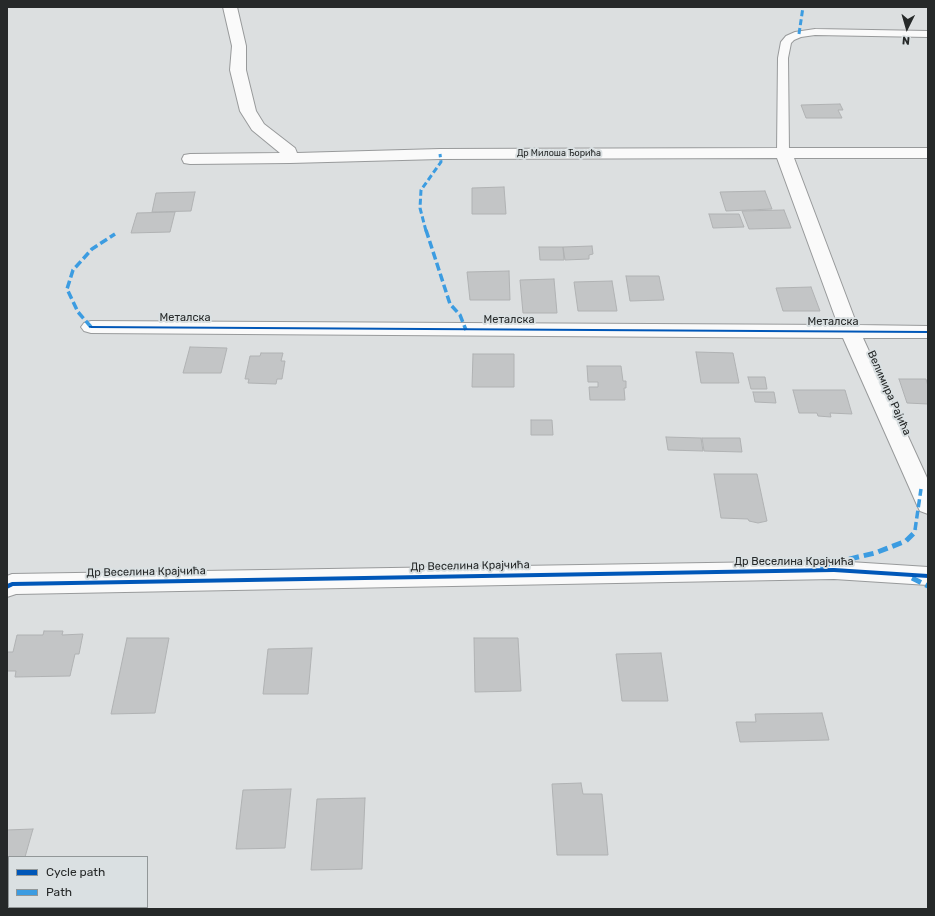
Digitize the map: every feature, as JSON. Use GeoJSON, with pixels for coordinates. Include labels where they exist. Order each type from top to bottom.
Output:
{"type":"FeatureCollection","features":[{"type":"Feature","properties":{"kind":"street"},"geometry":{"type":"LineString","coordinates":[[230,7],[239,46],[238,70],[248,111],[258,127],[289,152],[290,158]]}},
{"type":"Feature","properties":{"kind":"street","name":"Др Милоша Ђорића"},"geometry":{"type":"LineString","coordinates":[[190,159],[440,154],[783,152],[928,153]]}},
{"type":"Feature","properties":{"kind":"street","name":"Велимира Рајића"},"geometry":{"type":"LineString","coordinates":[[783,152],[850,332],[928,505]]}},
{"type":"Feature","properties":{"kind":"street","name":"Металска"},"geometry":{"type":"LineString","coordinates":[[91,327],[928,332]]}},
{"type":"Feature","properties":{"kind":"street","name":"Др Веселина Крајчића"},"geometry":{"type":"LineString","coordinates":[[9,585],[834,570],[928,576]]}},
{"type":"Feature","properties":{"kind":"lane","name":"Велимира Рајића"},"geometry":{"type":"LineString","coordinates":[[783,152],[782,58],[786,42],[790,38],[799,34],[814,32],[928,34]]}},
{"type":"Feature","properties":{"kind":"building"},"geometry":{"type":"Polygon","coordinates":[[[840,104],[843,110],[838,110],[842,118],[806,118],[801,105],[840,104]]]}},
{"type":"Feature","properties":{"kind":"building"},"geometry":{"type":"Polygon","coordinates":[[[504,187],[506,214],[472,214],[472,188],[504,187]]]}},
{"type":"Feature","properties":{"kind":"building"},"geometry":{"type":"Polygon","coordinates":[[[765,191],[772,209],[726,211],[720,192],[765,191]]]}},
{"type":"Feature","properties":{"kind":"building"},"geometry":{"type":"Polygon","coordinates":[[[195,192],[191,211],[152,212],[156,193],[195,192]]]}},
{"type":"Feature","properties":{"kind":"building"},"geometry":{"type":"Polygon","coordinates":[[[784,210],[791,228],[749,229],[742,211],[784,210]]]}},
{"type":"Feature","properties":{"kind":"building"},"geometry":{"type":"Polygon","coordinates":[[[175,212],[170,232],[131,233],[137,213],[175,212]]]}},
{"type":"Feature","properties":{"kind":"building"},"geometry":{"type":"Polygon","coordinates":[[[709,214],[739,214],[744,227],[713,228],[709,214]]]}},
{"type":"Feature","properties":{"kind":"building"},"geometry":{"type":"Polygon","coordinates":[[[592,246],[593,254],[589,255],[589,259],[565,260],[563,247],[592,246]]]}},
{"type":"Feature","properties":{"kind":"building"},"geometry":{"type":"Polygon","coordinates":[[[539,247],[563,247],[564,260],[540,260],[539,247]]]}},
{"type":"Feature","properties":{"kind":"building"},"geometry":{"type":"Polygon","coordinates":[[[509,271],[510,300],[470,300],[467,272],[509,271]]]}},
{"type":"Feature","properties":{"kind":"building"},"geometry":{"type":"Polygon","coordinates":[[[626,276],[659,276],[664,300],[630,301],[626,276]]]}},
{"type":"Feature","properties":{"kind":"building"},"geometry":{"type":"Polygon","coordinates":[[[554,279],[557,313],[523,313],[520,280],[554,279]]]}},
{"type":"Feature","properties":{"kind":"building"},"geometry":{"type":"Polygon","coordinates":[[[612,281],[617,311],[578,311],[574,282],[612,281]]]}},
{"type":"Feature","properties":{"kind":"building"},"geometry":{"type":"Polygon","coordinates":[[[811,287],[820,311],[783,311],[776,288],[811,287]]]}},
{"type":"Feature","properties":{"kind":"building"},"geometry":{"type":"Polygon","coordinates":[[[190,347],[227,348],[221,373],[183,373],[190,347]]]}},
{"type":"Feature","properties":{"kind":"building"},"geometry":{"type":"Polygon","coordinates":[[[696,352],[733,353],[739,383],[701,383],[696,352]]]}},
{"type":"Feature","properties":{"kind":"building"},"geometry":{"type":"Polygon","coordinates":[[[261,353],[283,353],[281,361],[285,361],[282,379],[277,379],[276,384],[248,383],[249,379],[245,379],[250,356],[260,356],[261,353]]]}},
{"type":"Feature","properties":{"kind":"building"},"geometry":{"type":"Polygon","coordinates":[[[473,354],[514,354],[514,387],[472,387],[473,354]]]}},
{"type":"Feature","properties":{"kind":"building"},"geometry":{"type":"Polygon","coordinates":[[[587,366],[621,366],[623,381],[626,381],[626,388],[624,388],[625,400],[590,400],[589,387],[598,387],[598,382],[588,382],[587,366]]]}},
{"type":"Feature","properties":{"kind":"building"},"geometry":{"type":"Polygon","coordinates":[[[748,377],[765,377],[767,389],[751,389],[748,377]]]}},
{"type":"Feature","properties":{"kind":"building"},"geometry":{"type":"Polygon","coordinates":[[[899,379],[926,379],[928,386],[928,404],[907,403],[899,379]]]}},
{"type":"Feature","properties":{"kind":"building"},"geometry":{"type":"Polygon","coordinates":[[[793,390],[845,390],[852,414],[830,413],[831,417],[818,416],[817,413],[799,413],[793,390]]]}},
{"type":"Feature","properties":{"kind":"building"},"geometry":{"type":"Polygon","coordinates":[[[753,392],[774,392],[776,403],[755,402],[753,392]]]}},
{"type":"Feature","properties":{"kind":"building"},"geometry":{"type":"Polygon","coordinates":[[[531,420],[552,420],[553,435],[531,435],[531,420]]]}},
{"type":"Feature","properties":{"kind":"building"},"geometry":{"type":"Polygon","coordinates":[[[666,437],[701,438],[703,451],[668,450],[666,437]]]}},
{"type":"Feature","properties":{"kind":"building"},"geometry":{"type":"Polygon","coordinates":[[[702,438],[740,438],[742,452],[704,451],[702,438]]]}},
{"type":"Feature","properties":{"kind":"building"},"geometry":{"type":"Polygon","coordinates":[[[714,474],[757,474],[767,521],[758,523],[749,521],[748,519],[721,518],[714,474]]]}},
{"type":"Feature","properties":{"kind":"building"},"geometry":{"type":"Polygon","coordinates":[[[44,631],[63,631],[62,635],[83,634],[79,654],[75,654],[70,676],[15,677],[16,671],[7,671],[7,652],[13,652],[17,635],[43,635],[44,631]]]}},
{"type":"Feature","properties":{"kind":"building"},"geometry":{"type":"Polygon","coordinates":[[[127,638],[169,638],[155,713],[111,714],[127,638]]]}},
{"type":"Feature","properties":{"kind":"building"},"geometry":{"type":"Polygon","coordinates":[[[474,638],[518,638],[521,691],[475,692],[474,638]]]}},
{"type":"Feature","properties":{"kind":"building"},"geometry":{"type":"Polygon","coordinates":[[[312,648],[308,694],[263,694],[268,649],[312,648]]]}},
{"type":"Feature","properties":{"kind":"building"},"geometry":{"type":"Polygon","coordinates":[[[661,653],[668,701],[622,701],[616,654],[661,653]]]}},
{"type":"Feature","properties":{"kind":"building"},"geometry":{"type":"Polygon","coordinates":[[[822,713],[829,740],[740,742],[736,722],[756,722],[755,714],[822,713]]]}},
{"type":"Feature","properties":{"kind":"building"},"geometry":{"type":"Polygon","coordinates":[[[581,783],[583,794],[602,794],[608,855],[557,855],[552,784],[581,783]]]}},
{"type":"Feature","properties":{"kind":"building"},"geometry":{"type":"Polygon","coordinates":[[[291,789],[285,848],[236,849],[243,790],[291,789]]]}},
{"type":"Feature","properties":{"kind":"building"},"geometry":{"type":"Polygon","coordinates":[[[365,798],[362,869],[311,870],[317,799],[365,798]]]}},
{"type":"Feature","properties":{"kind":"building"},"geometry":{"type":"Polygon","coordinates":[[[33,829],[25,856],[8,856],[8,874],[7,874],[7,830],[33,829]]]}},
{"type":"Feature","properties":{"kind":"marked path"},"geometry":{"type":"LineString","coordinates":[[799,34],[803,7]]}},
{"type":"Feature","properties":{"kind":"marked path"},"geometry":{"type":"LineString","coordinates":[[440,154],[441,162],[421,190],[420,208],[429,243],[450,304],[460,315],[466,330]]}},
{"type":"Feature","properties":{"kind":"marked path"},"geometry":{"type":"LineString","coordinates":[[91,327],[78,312],[67,289],[73,270],[92,249],[115,234]]}},
{"type":"Feature","properties":{"kind":"marked path"},"geometry":{"type":"LineString","coordinates":[[820,566],[875,553],[906,541],[914,533],[917,525],[921,489]]}},
{"type":"Feature","properties":{"kind":"marked path"},"geometry":{"type":"LineString","coordinates":[[912,578],[928,586]]}},
{"type":"Feature","properties":{"kind":"cycle path"},"geometry":{"type":"LineString","coordinates":[[91,327],[928,332]]}},
{"type":"Feature","properties":{"kind":"cycle path"},"geometry":{"type":"LineString","coordinates":[[7,587],[12,584],[834,570],[928,576]]}}]}
